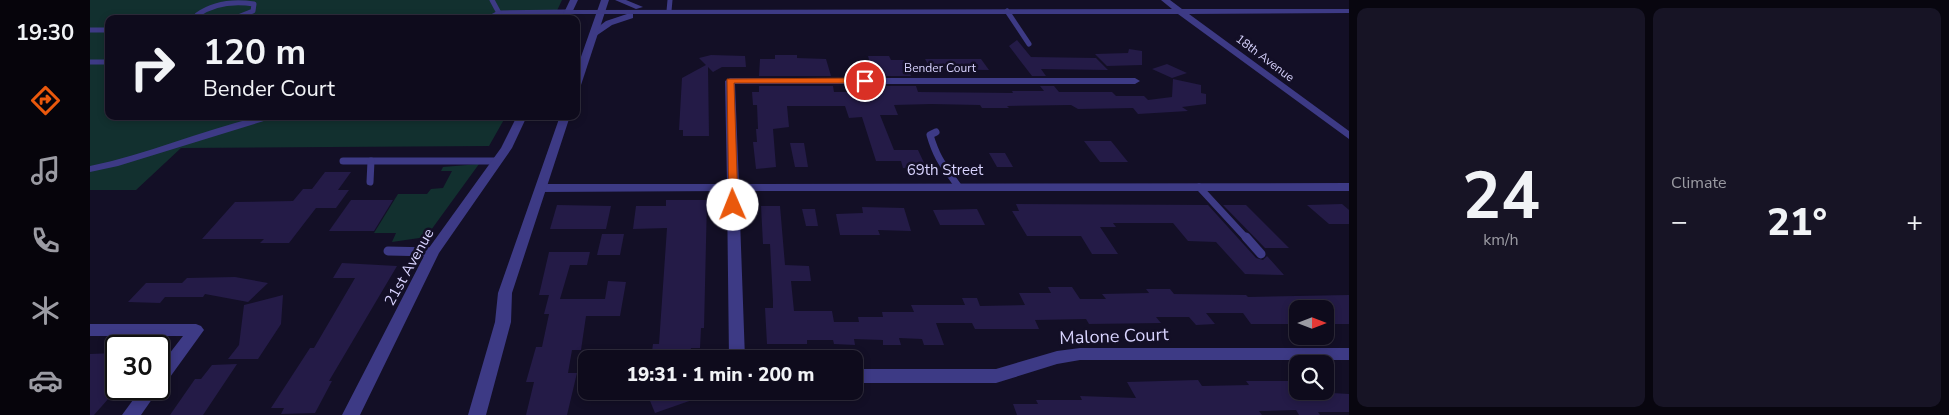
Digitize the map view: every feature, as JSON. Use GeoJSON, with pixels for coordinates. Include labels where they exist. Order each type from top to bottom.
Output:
{"type":"FeatureCollection","features":[{"type":"Feature","properties":{"kind":"street"},"geometry":{"type":"LineString","coordinates":[[566,15],[574,0]]}},
{"type":"Feature","properties":{"kind":"street"},"geometry":{"type":"LineString","coordinates":[[580,73],[605,0]]}},
{"type":"Feature","properties":{"kind":"street"},"geometry":{"type":"LineString","coordinates":[[619,0],[638,7],[669,11]]}},
{"type":"Feature","properties":{"kind":"street"},"geometry":{"type":"LineString","coordinates":[[1050,0],[1060,11]]}},
{"type":"Feature","properties":{"kind":"street","name":"18th Avenue"},"geometry":{"type":"LineString","coordinates":[[1165,0],[1349,136]]}},
{"type":"Feature","properties":{"kind":"street"},"geometry":{"type":"LineString","coordinates":[[575,15],[601,12],[669,11],[1349,11]]}},
{"type":"Feature","properties":{"kind":"street"},"geometry":{"type":"LineString","coordinates":[[593,35],[609,23],[626,17],[669,11]]}},
{"type":"Feature","properties":{"kind":"street","name":"Bender Court"},"geometry":{"type":"LineString","coordinates":[[732,186],[730,81],[1135,81]]}},
{"type":"Feature","properties":{"kind":"street"},"geometry":{"type":"LineString","coordinates":[[90,169],[114,164],[229,126],[257,120]]}},
{"type":"Feature","properties":{"kind":"street","name":"21st Avenue"},"geometry":{"type":"LineString","coordinates":[[351,415],[433,252],[513,137],[520,120]]}},
{"type":"Feature","properties":{"kind":"street"},"geometry":{"type":"LineString","coordinates":[[477,415],[503,322],[505,294],[565,120]]}},
{"type":"Feature","properties":{"kind":"street"},"geometry":{"type":"LineString","coordinates":[[732,186],[737,350]]}},
{"type":"Feature","properties":{"kind":"street","name":"69th Street"},"geometry":{"type":"LineString","coordinates":[[541,188],[732,186],[1349,187]]}},
{"type":"Feature","properties":{"kind":"street"},"geometry":{"type":"LineString","coordinates":[[90,330],[196,330],[170,364]]}},
{"type":"Feature","properties":{"kind":"street","name":"Malone Court"},"geometry":{"type":"LineString","coordinates":[[863,376],[996,376],[1014,373],[1047,358],[1080,354],[1349,354]]}},
{"type":"Feature","properties":{"kind":"street"},"geometry":{"type":"LineString","coordinates":[[131,415],[143,400]]}},
{"type":"Feature","properties":{"kind":"lane"},"geometry":{"type":"LineString","coordinates":[[492,0],[499,13]]}},
{"type":"Feature","properties":{"kind":"lane"},"geometry":{"type":"LineString","coordinates":[[669,11],[670,0]]}},
{"type":"Feature","properties":{"kind":"lane"},"geometry":{"type":"LineString","coordinates":[[197,15],[209,7],[242,1],[254,4],[255,8],[245,15]]}},
{"type":"Feature","properties":{"kind":"lane"},"geometry":{"type":"LineString","coordinates":[[1007,11],[1028,44]]}},
{"type":"Feature","properties":{"kind":"lane"},"geometry":{"type":"LineString","coordinates":[[495,15],[499,13],[544,15]]}},
{"type":"Feature","properties":{"kind":"lane"},"geometry":{"type":"LineString","coordinates":[[90,30],[105,30]]}},
{"type":"Feature","properties":{"kind":"lane"},"geometry":{"type":"LineString","coordinates":[[90,62],[105,62]]}},
{"type":"Feature","properties":{"kind":"lane"},"geometry":{"type":"LineString","coordinates":[[936,132],[930,135],[933,146],[942,167],[953,177],[958,186]]}},
{"type":"Feature","properties":{"kind":"lane"},"geometry":{"type":"LineString","coordinates":[[343,161],[497,161]]}},
{"type":"Feature","properties":{"kind":"lane"},"geometry":{"type":"LineString","coordinates":[[370,182],[371,161]]}},
{"type":"Feature","properties":{"kind":"lane"},"geometry":{"type":"LineString","coordinates":[[1199,187],[1261,254]]}},
{"type":"Feature","properties":{"kind":"lane"},"geometry":{"type":"LineString","coordinates":[[388,251],[433,252]]}},
{"type":"Feature","properties":{"kind":"green space"},"geometry":{"type":"Polygon","coordinates":[[[90,0],[562,0],[555,15],[105,15],[105,120],[504,120],[489,146],[181,148],[136,190],[90,190],[90,0]]]}},
{"type":"Feature","properties":{"kind":"green space"},"geometry":{"type":"Polygon","coordinates":[[[479,164],[426,237],[392,242],[396,233],[374,233],[398,194],[427,194],[431,189],[443,188],[452,171],[441,171],[443,167],[479,164]]]}},
{"type":"Feature","properties":{"kind":"building"},"geometry":{"type":"Polygon","coordinates":[[[1017,40],[1031,57],[1096,58],[1108,70],[1041,69],[1046,76],[1032,76],[1009,46],[1017,40]]]}},
{"type":"Feature","properties":{"kind":"building"},"geometry":{"type":"Polygon","coordinates":[[[1129,49],[1142,51],[1142,65],[1107,66],[1095,54],[1128,53],[1129,49]]]}},
{"type":"Feature","properties":{"kind":"building"},"geometry":{"type":"Polygon","coordinates":[[[711,55],[745,56],[746,67],[722,67],[713,72],[708,67],[709,136],[683,136],[683,130],[679,130],[682,78],[706,65],[699,58],[711,55]]]}},
{"type":"Feature","properties":{"kind":"building"},"geometry":{"type":"Polygon","coordinates":[[[775,55],[797,55],[797,58],[826,59],[831,76],[759,76],[760,59],[775,59],[775,55]]]}},
{"type":"Feature","properties":{"kind":"building"},"geometry":{"type":"Polygon","coordinates":[[[868,56],[889,56],[891,60],[904,60],[911,76],[874,76],[868,56]]]}},
{"type":"Feature","properties":{"kind":"building"},"geometry":{"type":"Polygon","coordinates":[[[925,59],[981,59],[989,70],[931,69],[925,59]]]}},
{"type":"Feature","properties":{"kind":"building"},"geometry":{"type":"Polygon","coordinates":[[[1167,64],[1187,73],[1172,78],[1152,69],[1167,64]]]}},
{"type":"Feature","properties":{"kind":"building"},"geometry":{"type":"Polygon","coordinates":[[[1173,79],[1201,85],[1201,93],[1206,94],[1206,104],[1182,107],[1188,111],[1138,114],[1133,108],[1078,109],[1071,105],[982,108],[980,105],[894,105],[898,115],[880,115],[894,150],[918,150],[926,167],[903,168],[901,161],[876,161],[862,117],[849,118],[845,106],[787,106],[789,127],[773,129],[776,167],[756,169],[753,142],[757,142],[757,105],[753,105],[752,92],[759,92],[759,86],[833,86],[834,92],[880,92],[878,86],[916,86],[918,92],[1013,93],[1012,91],[1044,91],[1040,86],[1054,86],[1059,92],[1112,92],[1116,96],[1144,96],[1148,100],[1172,97],[1173,79]]]}},
{"type":"Feature","properties":{"kind":"building"},"geometry":{"type":"Polygon","coordinates":[[[1084,141],[1111,141],[1128,162],[1100,162],[1084,141]]]}},
{"type":"Feature","properties":{"kind":"building"},"geometry":{"type":"Polygon","coordinates":[[[790,143],[804,143],[808,167],[795,167],[790,143]]]}},
{"type":"Feature","properties":{"kind":"building"},"geometry":{"type":"Polygon","coordinates":[[[989,153],[1005,153],[1013,167],[997,167],[989,153]]]}},
{"type":"Feature","properties":{"kind":"building"},"geometry":{"type":"Polygon","coordinates":[[[325,172],[351,172],[338,190],[349,190],[336,208],[316,208],[289,243],[260,243],[264,239],[202,239],[235,202],[293,201],[303,189],[312,189],[325,172]]]}},
{"type":"Feature","properties":{"kind":"building"},"geometry":{"type":"Polygon","coordinates":[[[351,200],[393,200],[374,231],[329,231],[351,200]]]}},
{"type":"Feature","properties":{"kind":"building"},"geometry":{"type":"Polygon","coordinates":[[[666,200],[707,200],[704,328],[701,328],[700,348],[691,348],[691,350],[652,350],[653,344],[659,344],[667,228],[633,229],[636,206],[666,206],[666,200]]]}},
{"type":"Feature","properties":{"kind":"building"},"geometry":{"type":"Polygon","coordinates":[[[1016,204],[1208,205],[1256,258],[1263,260],[1267,256],[1284,275],[1245,274],[1216,242],[1188,241],[1173,223],[1113,223],[1116,227],[1100,227],[1118,254],[1092,254],[1081,236],[1027,236],[1012,211],[1019,211],[1016,204]]]}},
{"type":"Feature","properties":{"kind":"building"},"geometry":{"type":"Polygon","coordinates":[[[1342,204],[1349,210],[1349,224],[1329,224],[1307,205],[1342,204]]]}},
{"type":"Feature","properties":{"kind":"building"},"geometry":{"type":"Polygon","coordinates":[[[557,205],[611,206],[606,229],[550,229],[557,205]]]}},
{"type":"Feature","properties":{"kind":"building"},"geometry":{"type":"Polygon","coordinates":[[[1223,205],[1246,205],[1289,248],[1265,248],[1223,205]]]}},
{"type":"Feature","properties":{"kind":"building"},"geometry":{"type":"Polygon","coordinates":[[[761,206],[780,206],[785,265],[809,266],[811,281],[791,281],[794,311],[832,311],[834,322],[859,322],[858,317],[883,317],[882,312],[914,312],[911,305],[965,305],[962,298],[977,298],[980,306],[1025,305],[1019,293],[1051,293],[1048,287],[1072,287],[1080,299],[1106,299],[1102,294],[1149,293],[1146,289],[1170,289],[1174,294],[1246,295],[1248,297],[1349,295],[1349,324],[1334,324],[1334,300],[1289,300],[1289,324],[1251,324],[1243,313],[1206,313],[1215,324],[1196,325],[1189,317],[1156,317],[1161,323],[1089,324],[1086,319],[1035,320],[1039,329],[975,329],[972,323],[936,323],[944,345],[924,345],[922,339],[899,338],[901,345],[883,345],[883,340],[854,339],[855,345],[834,344],[833,340],[807,340],[807,344],[767,344],[765,308],[773,308],[773,301],[770,244],[763,244],[761,206]]]}},
{"type":"Feature","properties":{"kind":"building"},"geometry":{"type":"Polygon","coordinates":[[[862,207],[904,208],[911,231],[878,230],[880,235],[840,235],[836,214],[863,213],[862,207]]]}},
{"type":"Feature","properties":{"kind":"building"},"geometry":{"type":"Polygon","coordinates":[[[802,209],[815,209],[818,226],[806,226],[802,209]]]}},
{"type":"Feature","properties":{"kind":"building"},"geometry":{"type":"Polygon","coordinates":[[[977,209],[985,225],[940,225],[933,210],[977,209]]]}},
{"type":"Feature","properties":{"kind":"building"},"geometry":{"type":"Polygon","coordinates":[[[602,234],[624,234],[620,255],[597,255],[602,234]]]}},
{"type":"Feature","properties":{"kind":"building"},"geometry":{"type":"Polygon","coordinates":[[[549,252],[590,252],[587,265],[570,265],[560,299],[605,299],[608,281],[626,282],[620,316],[586,316],[581,350],[572,350],[568,373],[577,373],[567,415],[526,415],[534,382],[526,382],[536,347],[542,347],[549,314],[544,314],[549,295],[539,295],[549,252]]]}},
{"type":"Feature","properties":{"kind":"building"},"geometry":{"type":"Polygon","coordinates":[[[342,263],[397,266],[329,381],[332,381],[315,413],[281,414],[284,408],[271,408],[310,348],[314,348],[355,278],[333,278],[342,263]]]}},
{"type":"Feature","properties":{"kind":"building"},"geometry":{"type":"Polygon","coordinates":[[[235,277],[268,283],[248,302],[205,294],[203,297],[165,297],[160,303],[128,302],[146,283],[182,283],[187,278],[235,277]]]}},
{"type":"Feature","properties":{"kind":"building"},"geometry":{"type":"Polygon","coordinates":[[[283,295],[281,324],[258,359],[228,359],[239,345],[244,305],[283,295]]]}},
{"type":"Feature","properties":{"kind":"building"},"geometry":{"type":"Polygon","coordinates":[[[105,353],[105,400],[107,400],[94,415],[90,415],[90,354],[105,353]]]}},
{"type":"Feature","properties":{"kind":"building"},"geometry":{"type":"Polygon","coordinates":[[[237,364],[203,415],[170,415],[195,379],[201,379],[212,365],[237,364]]]}},
{"type":"Feature","properties":{"kind":"building"},"geometry":{"type":"Polygon","coordinates":[[[1198,380],[1202,386],[1249,385],[1246,381],[1289,381],[1289,400],[1334,400],[1334,393],[1349,394],[1349,412],[1318,412],[1320,415],[1299,415],[1296,410],[1259,411],[1262,415],[1017,415],[1013,404],[1038,404],[1036,400],[1082,400],[1080,396],[1136,398],[1127,382],[1198,380]]]}},
{"type":"Feature","properties":{"kind":"building"},"geometry":{"type":"Polygon","coordinates":[[[650,400],[692,400],[655,413],[650,400]]]}},
{"type":"Feature","properties":{"kind":"route"},"geometry":{"type":"LineString","coordinates":[[733,205],[730,81],[865,81]]}}]}
